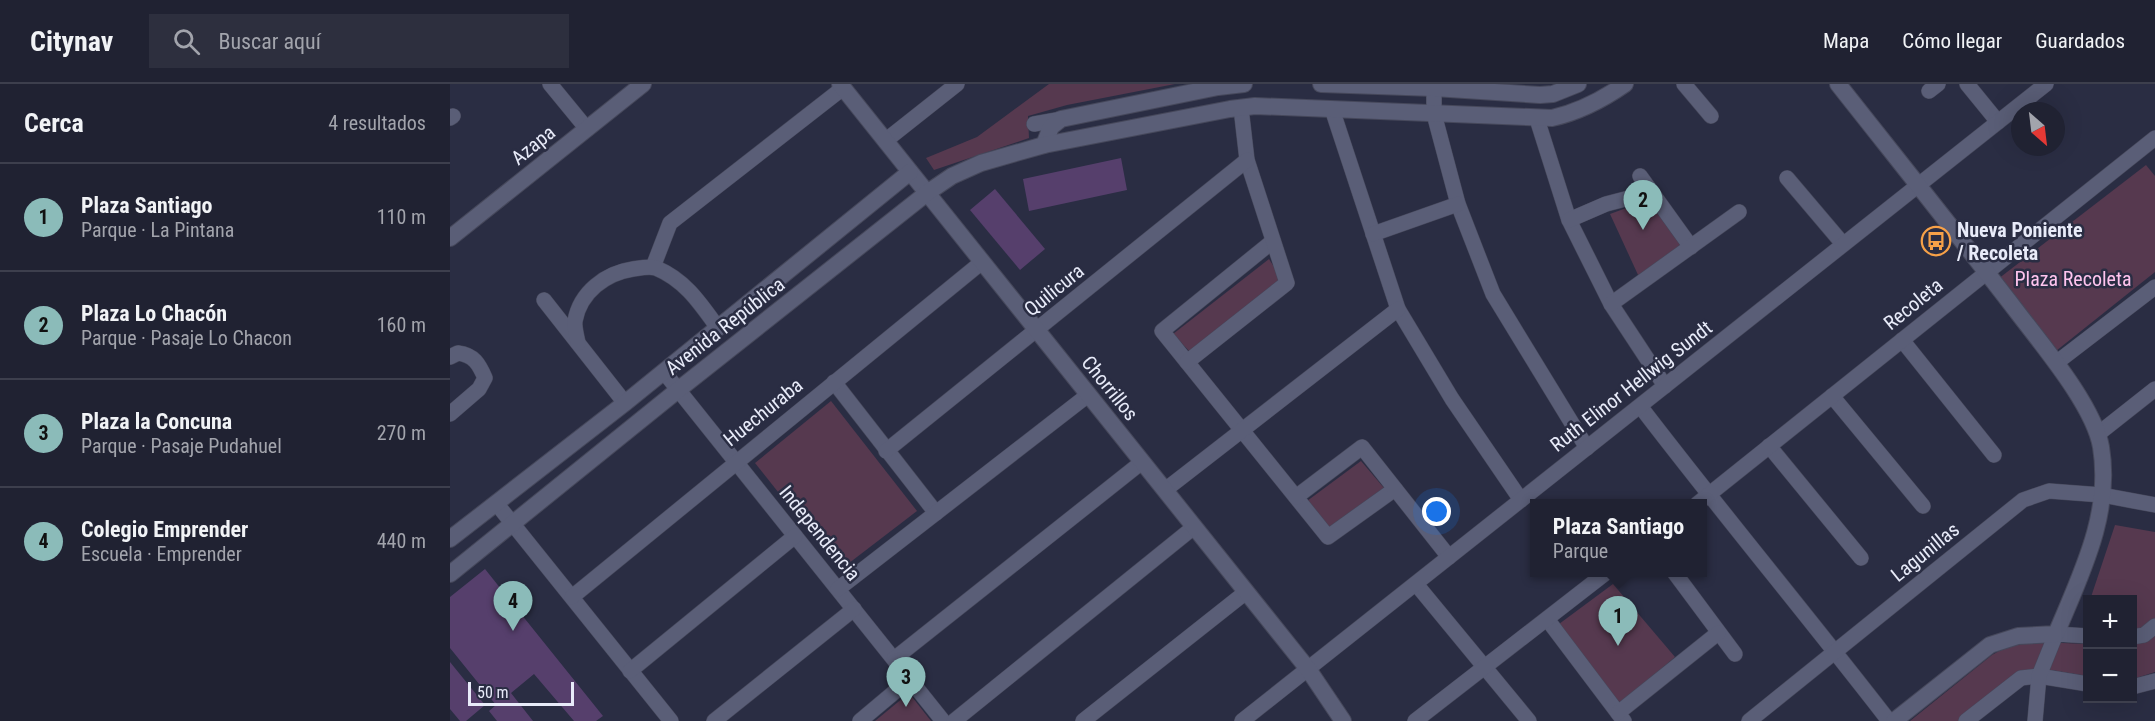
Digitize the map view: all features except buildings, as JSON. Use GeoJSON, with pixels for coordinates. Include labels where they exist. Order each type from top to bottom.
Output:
{"type":"FeatureCollection","features":[{"type":"Feature","properties":{"kind":"street"},"geometry":{"type":"LineString","coordinates":[[550,84],[586,129]]}},
{"type":"Feature","properties":{"kind":"street","name":"Azapa"},"geometry":{"type":"LineString","coordinates":[[452,232],[643,84]]}},
{"type":"Feature","properties":{"kind":"street"},"geometry":{"type":"LineString","coordinates":[[885,141],[957,84]]}},
{"type":"Feature","properties":{"kind":"street"},"geometry":{"type":"LineString","coordinates":[[1034,124],[1218,87],[1244,84]]}},
{"type":"Feature","properties":{"kind":"street"},"geometry":{"type":"LineString","coordinates":[[1321,84],[1433,86],[1527,94],[1578,84]]}},
{"type":"Feature","properties":{"kind":"street","name":"Avenida República"},"geometry":{"type":"LineString","coordinates":[[450,574],[927,193],[952,176],[981,163],[1044,145],[1241,108],[1273,106],[1537,119],[1559,117],[1597,102],[1625,84]]}},
{"type":"Feature","properties":{"kind":"street"},"geometry":{"type":"LineString","coordinates":[[1684,84],[1711,116]]}},
{"type":"Feature","properties":{"kind":"street"},"geometry":{"type":"LineString","coordinates":[[1838,84],[2056,363],[2083,405],[2098,434],[2104,474],[2101,514],[2095,538],[2039,676],[2035,721]]}},
{"type":"Feature","properties":{"kind":"street"},"geometry":{"type":"LineString","coordinates":[[1967,84],[1998,122]]}},
{"type":"Feature","properties":{"kind":"street","name":"Ruth Elinor Hellwig Sundt"},"geometry":{"type":"LineString","coordinates":[[1242,721],[2046,84]]}},
{"type":"Feature","properties":{"kind":"street"},"geometry":{"type":"LineString","coordinates":[[652,267],[670,223],[842,86]]}},
{"type":"Feature","properties":{"kind":"street","name":"Chorrillos"},"geometry":{"type":"LineString","coordinates":[[842,86],[1308,669],[1343,721]]}},
{"type":"Feature","properties":{"kind":"street"},"geometry":{"type":"LineString","coordinates":[[1433,86],[1434,114],[1458,204],[1493,294],[1587,448]]}},
{"type":"Feature","properties":{"kind":"street"},"geometry":{"type":"LineString","coordinates":[[1142,126],[1143,102]]}},
{"type":"Feature","properties":{"kind":"street"},"geometry":{"type":"LineString","coordinates":[[1187,362],[1287,283],[1247,160],[1241,108]]}},
{"type":"Feature","properties":{"kind":"street"},"geometry":{"type":"LineString","coordinates":[[1332,109],[1398,309],[1452,399],[1521,500]]}},
{"type":"Feature","properties":{"kind":"street"},"geometry":{"type":"LineString","coordinates":[[1044,145],[1051,127],[1065,118]]}},
{"type":"Feature","properties":{"kind":"street"},"geometry":{"type":"LineString","coordinates":[[1537,119],[1569,220],[1611,304],[1665,386]]}},
{"type":"Feature","properties":{"kind":"street","name":"Recoleta"},"geometry":{"type":"LineString","coordinates":[[1703,499],[2154,141]]}},
{"type":"Feature","properties":{"kind":"street","name":"Quilicura"},"geometry":{"type":"LineString","coordinates":[[886,451],[1247,160]]}},
{"type":"Feature","properties":{"kind":"street","name":"Avenida República"},"geometry":{"type":"LineString","coordinates":[[450,539],[664,372],[910,171]]}},
{"type":"Feature","properties":{"kind":"street"},"geometry":{"type":"LineString","coordinates":[[1640,176],[1691,247]]}},
{"type":"Feature","properties":{"kind":"street"},"geometry":{"type":"LineString","coordinates":[[1787,178],[1843,244]]}},
{"type":"Feature","properties":{"kind":"street"},"geometry":{"type":"LineString","coordinates":[[1569,220],[1606,204],[1652,192]]}},
{"type":"Feature","properties":{"kind":"street"},"geometry":{"type":"LineString","coordinates":[[1373,234],[1458,204]]}},
{"type":"Feature","properties":{"kind":"street"},"geometry":{"type":"LineString","coordinates":[[1611,304],[1739,212]]}},
{"type":"Feature","properties":{"kind":"street"},"geometry":{"type":"LineString","coordinates":[[1273,241],[1162,331],[1328,537],[1395,489]]}},
{"type":"Feature","properties":{"kind":"street","name":"Huechuraba"},"geometry":{"type":"LineString","coordinates":[[572,597],[982,262]]}},
{"type":"Feature","properties":{"kind":"street"},"geometry":{"type":"LineString","coordinates":[[578,344],[574,321],[585,297],[600,282],[616,272],[652,267],[675,278],[689,290],[718,328]]}},
{"type":"Feature","properties":{"kind":"street"},"geometry":{"type":"LineString","coordinates":[[2056,363],[2155,287]]}},
{"type":"Feature","properties":{"kind":"street"},"geometry":{"type":"LineString","coordinates":[[544,300],[625,403]]}},
{"type":"Feature","properties":{"kind":"street"},"geometry":{"type":"LineString","coordinates":[[1165,490],[1398,309]]}},
{"type":"Feature","properties":{"kind":"street"},"geometry":{"type":"LineString","coordinates":[[1902,340],[1995,455]]}},
{"type":"Feature","properties":{"kind":"street"},"geometry":{"type":"LineString","coordinates":[[450,357],[458,352],[468,354],[480,364],[485,378],[479,389],[450,414]]}},
{"type":"Feature","properties":{"kind":"street","name":"Independencia"},"geometry":{"type":"LineString","coordinates":[[664,372],[944,721]]}},
{"type":"Feature","properties":{"kind":"street"},"geometry":{"type":"LineString","coordinates":[[834,382],[936,513]]}},
{"type":"Feature","properties":{"kind":"street"},"geometry":{"type":"LineString","coordinates":[[2098,434],[2155,389]]}},
{"type":"Feature","properties":{"kind":"street"},"geometry":{"type":"LineString","coordinates":[[838,589],[1088,395]]}},
{"type":"Feature","properties":{"kind":"street"},"geometry":{"type":"LineString","coordinates":[[1832,396],[1923,506]]}},
{"type":"Feature","properties":{"kind":"street"},"geometry":{"type":"LineString","coordinates":[[1640,406],[1703,499]]}},
{"type":"Feature","properties":{"kind":"street"},"geometry":{"type":"LineString","coordinates":[[1769,446],[1861,558]]}},
{"type":"Feature","properties":{"kind":"street"},"geometry":{"type":"LineString","coordinates":[[1296,496],[1362,447],[1449,557]]}},
{"type":"Feature","properties":{"kind":"street"},"geometry":{"type":"LineString","coordinates":[[894,659],[1142,462]]}},
{"type":"Feature","properties":{"kind":"street","name":"Lagunillas"},"geometry":{"type":"LineString","coordinates":[[1749,721],[2023,500],[2049,491],[2102,495],[2155,505]]}},
{"type":"Feature","properties":{"kind":"street"},"geometry":{"type":"LineString","coordinates":[[496,503],[671,721]]}},
{"type":"Feature","properties":{"kind":"street"},"geometry":{"type":"LineString","coordinates":[[1707,504],[1835,651],[1888,721]]}},
{"type":"Feature","properties":{"kind":"street"},"geometry":{"type":"LineString","coordinates":[[954,721],[1194,527]]}},
{"type":"Feature","properties":{"kind":"street"},"geometry":{"type":"LineString","coordinates":[[630,670],[795,536]]}},
{"type":"Feature","properties":{"kind":"street"},"geometry":{"type":"LineString","coordinates":[[1421,719],[1484,667],[1602,577]]}},
{"type":"Feature","properties":{"kind":"street"},"geometry":{"type":"LineString","coordinates":[[1677,577],[1736,654]]}},
{"type":"Feature","properties":{"kind":"street"},"geometry":{"type":"LineString","coordinates":[[1416,584],[1529,721]]}},
{"type":"Feature","properties":{"kind":"street"},"geometry":{"type":"LineString","coordinates":[[1083,721],[1246,592]]}},
{"type":"Feature","properties":{"kind":"street"},"geometry":{"type":"LineString","coordinates":[[714,721],[854,609]]}},
{"type":"Feature","properties":{"kind":"street"},"geometry":{"type":"LineString","coordinates":[[1546,619],[1621,717],[1718,633]]}},
{"type":"Feature","properties":{"kind":"street"},"geometry":{"type":"LineString","coordinates":[[2137,636],[2144,635],[2155,626]]}},
{"type":"Feature","properties":{"kind":"street"},"geometry":{"type":"LineString","coordinates":[[1894,721],[1990,645],[2018,636],[2055,634],[2083,636]]}},
{"type":"Feature","properties":{"kind":"street"},"geometry":{"type":"LineString","coordinates":[[1966,721],[2021,678],[2039,676],[2083,683]]}},
{"type":"Feature","properties":{"kind":"street"},"geometry":{"type":"LineString","coordinates":[[860,721],[910,679]]}},
{"type":"Feature","properties":{"kind":"street"},"geometry":{"type":"LineString","coordinates":[[2137,686],[2155,681]]}},
{"type":"Feature","properties":{"kind":"green space"},"geometry":{"type":"Polygon","coordinates":[[[1049,84],[1175,84],[1067,105],[1028,116],[1029,138],[934,170],[926,158],[977,137],[1049,84]]]}},
{"type":"Feature","properties":{"kind":"green space","name":"Plaza Recoleta"},"geometry":{"type":"Polygon","coordinates":[[[2146,165],[2155,176],[2155,272],[2056,351],[1998,279],[2146,165]]]}},
{"type":"Feature","properties":{"kind":"green space"},"geometry":{"type":"Polygon","coordinates":[[[1648,200],[1681,246],[1639,277],[1610,214],[1648,200]]]}},
{"type":"Feature","properties":{"kind":"green space"},"geometry":{"type":"Polygon","coordinates":[[[1269,259],[1283,281],[1190,352],[1173,334],[1269,259]]]}},
{"type":"Feature","properties":{"kind":"green space"},"geometry":{"type":"Polygon","coordinates":[[[831,401],[917,511],[840,570],[755,463],[831,401]]]}},
{"type":"Feature","properties":{"kind":"green space"},"geometry":{"type":"Polygon","coordinates":[[[1361,461],[1384,488],[1329,528],[1307,501],[1361,461]]]}},
{"type":"Feature","properties":{"kind":"green space"},"geometry":{"type":"Polygon","coordinates":[[[2115,525],[2155,532],[2155,618],[2144,628],[2137,629],[2137,595],[2092,595],[2115,525]]]}},
{"type":"Feature","properties":{"kind":"green space"},"geometry":{"type":"Polygon","coordinates":[[[1613,584],[1675,657],[1620,704],[1555,627],[1613,584]]]}},
{"type":"Feature","properties":{"kind":"green space"},"geometry":{"type":"Polygon","coordinates":[[[2155,633],[2155,672],[2137,678],[2137,649],[2137,640],[2155,633]]]}},
{"type":"Feature","properties":{"kind":"green space"},"geometry":{"type":"Polygon","coordinates":[[[2017,641],[2083,644],[2083,675],[2045,669],[1960,721],[1910,721],[1992,655],[2017,641]]]}},
{"type":"Feature","properties":{"kind":"green space"},"geometry":{"type":"Polygon","coordinates":[[[909,693],[931,721],[875,721],[909,693]]]}},
{"type":"Feature","properties":{"kind":"place","name":"Plaza Lo Chacón"},"geometry":{"type":"Point","coordinates":[1643,230]}},
{"type":"Feature","properties":{"kind":"place","name":"Nueva Poniente / Recoleta"},"geometry":{"type":"Point","coordinates":[1936,241]}},
{"type":"Feature","properties":{"kind":"place","name":"Colegio Emprender"},"geometry":{"type":"Point","coordinates":[513,631]}},
{"type":"Feature","properties":{"kind":"place","name":"Plaza Santiago"},"geometry":{"type":"Point","coordinates":[1618,646]}},
{"type":"Feature","properties":{"kind":"place","name":"Plaza la Concuna"},"geometry":{"type":"Point","coordinates":[906,707]}}]}
